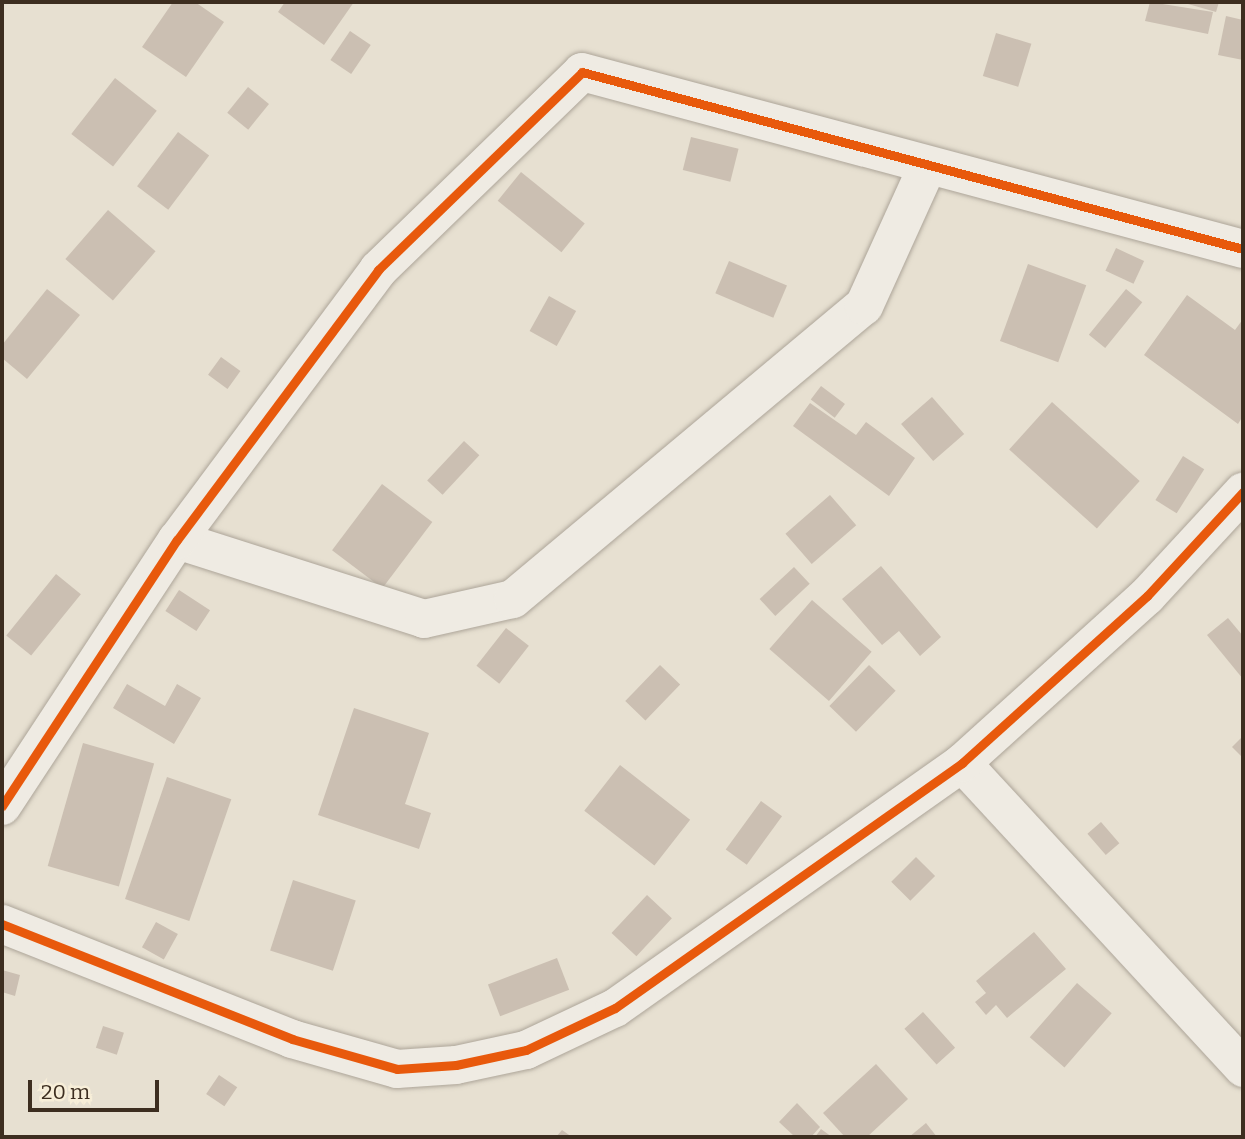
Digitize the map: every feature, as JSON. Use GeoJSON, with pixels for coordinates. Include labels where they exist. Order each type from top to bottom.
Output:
{"type":"FeatureCollection","features":[{"type":"Feature","properties":{"kind":"street"},"geometry":{"type":"LineString","coordinates":[[2,806],[177,540],[378,270],[582,72],[928,167],[1243,249]]}},
{"type":"Feature","properties":{"kind":"street"},"geometry":{"type":"LineString","coordinates":[[177,540],[424,619],[513,599],[864,306],[928,167]]}},
{"type":"Feature","properties":{"kind":"street"},"geometry":{"type":"LineString","coordinates":[[2,924],[292,1039],[397,1069],[456,1065],[526,1050],[615,1008],[962,763],[1147,596],[1243,492]]}},
{"type":"Feature","properties":{"kind":"street"},"geometry":{"type":"LineString","coordinates":[[962,763],[1243,1068]]}},
{"type":"Feature","properties":{"kind":"building"},"geometry":{"type":"Polygon","coordinates":[[[173,2],[195,2],[224,22],[186,77],[142,47],[173,2]]]}},
{"type":"Feature","properties":{"kind":"building"},"geometry":{"type":"Polygon","coordinates":[[[285,2],[354,2],[324,45],[278,12],[285,2]]]}},
{"type":"Feature","properties":{"kind":"building"},"geometry":{"type":"Polygon","coordinates":[[[1150,2],[1213,12],[1208,34],[1145,21],[1150,2]]]}},
{"type":"Feature","properties":{"kind":"building"},"geometry":{"type":"Polygon","coordinates":[[[1181,2],[1219,2],[1216,12],[1181,2]]]}},
{"type":"Feature","properties":{"kind":"building"},"geometry":{"type":"Polygon","coordinates":[[[1226,16],[1243,20],[1243,60],[1218,55],[1226,16]]]}},
{"type":"Feature","properties":{"kind":"building"},"geometry":{"type":"Polygon","coordinates":[[[350,31],[371,45],[351,74],[330,60],[350,31]]]}},
{"type":"Feature","properties":{"kind":"building"},"geometry":{"type":"Polygon","coordinates":[[[996,33],[1031,44],[1018,87],[983,76],[996,33]]]}},
{"type":"Feature","properties":{"kind":"building"},"geometry":{"type":"Polygon","coordinates":[[[115,78],[157,111],[113,167],[71,134],[115,78]]]}},
{"type":"Feature","properties":{"kind":"building"},"geometry":{"type":"Polygon","coordinates":[[[248,87],[269,104],[248,130],[227,113],[248,87]]]}},
{"type":"Feature","properties":{"kind":"building"},"geometry":{"type":"Polygon","coordinates":[[[178,132],[209,155],[168,210],[137,186],[178,132]]]}},
{"type":"Feature","properties":{"kind":"building"},"geometry":{"type":"Polygon","coordinates":[[[691,137],[739,149],[730,182],[683,170],[691,137]]]}},
{"type":"Feature","properties":{"kind":"building"},"geometry":{"type":"Polygon","coordinates":[[[521,172],[585,224],[561,252],[498,201],[521,172]]]}},
{"type":"Feature","properties":{"kind":"building"},"geometry":{"type":"Polygon","coordinates":[[[108,210],[156,251],[113,300],[65,259],[108,210]]]}},
{"type":"Feature","properties":{"kind":"building"},"geometry":{"type":"Polygon","coordinates":[[[1116,248],[1144,261],[1134,284],[1105,271],[1116,248]]]}},
{"type":"Feature","properties":{"kind":"building"},"geometry":{"type":"Polygon","coordinates":[[[729,261],[787,286],[773,318],[715,293],[729,261]]]}},
{"type":"Feature","properties":{"kind":"building"},"geometry":{"type":"Polygon","coordinates":[[[1028,264],[1086,285],[1058,362],[1000,341],[1028,264]]]}},
{"type":"Feature","properties":{"kind":"building"},"geometry":{"type":"Polygon","coordinates":[[[47,289],[80,315],[27,379],[2,358],[2,345],[47,289]]]}},
{"type":"Feature","properties":{"kind":"building"},"geometry":{"type":"Polygon","coordinates":[[[1126,289],[1142,302],[1105,348],[1089,335],[1126,289]]]}},
{"type":"Feature","properties":{"kind":"building"},"geometry":{"type":"Polygon","coordinates":[[[1187,295],[1235,330],[1243,319],[1243,416],[1238,424],[1144,355],[1187,295]]]}},
{"type":"Feature","properties":{"kind":"building"},"geometry":{"type":"Polygon","coordinates":[[[549,296],[576,311],[557,346],[530,331],[549,296]]]}},
{"type":"Feature","properties":{"kind":"building"},"geometry":{"type":"Polygon","coordinates":[[[221,357],[240,371],[227,389],[208,375],[221,357]]]}},
{"type":"Feature","properties":{"kind":"building"},"geometry":{"type":"Polygon","coordinates":[[[821,386],[845,404],[835,418],[811,400],[821,386]]]}},
{"type":"Feature","properties":{"kind":"building"},"geometry":{"type":"Polygon","coordinates":[[[932,397],[964,434],[933,461],[901,424],[932,397]]]}},
{"type":"Feature","properties":{"kind":"building"},"geometry":{"type":"Polygon","coordinates":[[[1052,402],[1140,481],[1097,529],[1009,450],[1052,402]]]}},
{"type":"Feature","properties":{"kind":"building"},"geometry":{"type":"Polygon","coordinates":[[[810,403],[856,435],[866,422],[915,458],[889,496],[793,426],[810,403]]]}},
{"type":"Feature","properties":{"kind":"building"},"geometry":{"type":"Polygon","coordinates":[[[464,441],[479,455],[443,495],[427,480],[464,441]]]}},
{"type":"Feature","properties":{"kind":"building"},"geometry":{"type":"Polygon","coordinates":[[[1183,456],[1204,469],[1177,513],[1155,500],[1183,456]]]}},
{"type":"Feature","properties":{"kind":"building"},"geometry":{"type":"Polygon","coordinates":[[[382,484],[432,522],[382,588],[332,550],[382,484]]]}},
{"type":"Feature","properties":{"kind":"building"},"geometry":{"type":"Polygon","coordinates":[[[830,495],[856,525],[812,564],[785,534],[830,495]]]}},
{"type":"Feature","properties":{"kind":"building"},"geometry":{"type":"Polygon","coordinates":[[[881,566],[941,637],[920,656],[899,631],[882,645],[842,599],[881,566]]]}},
{"type":"Feature","properties":{"kind":"building"},"geometry":{"type":"Polygon","coordinates":[[[794,567],[810,584],[775,616],[760,599],[794,567]]]}},
{"type":"Feature","properties":{"kind":"building"},"geometry":{"type":"Polygon","coordinates":[[[56,574],[81,594],[31,656],[6,635],[56,574]]]}},
{"type":"Feature","properties":{"kind":"building"},"geometry":{"type":"Polygon","coordinates":[[[179,590],[210,610],[196,631],[165,611],[179,590]]]}},
{"type":"Feature","properties":{"kind":"building"},"geometry":{"type":"Polygon","coordinates":[[[812,600],[872,652],[829,701],[769,649],[812,600]]]}},
{"type":"Feature","properties":{"kind":"building"},"geometry":{"type":"Polygon","coordinates":[[[1228,618],[1243,636],[1243,679],[1207,635],[1228,618]]]}},
{"type":"Feature","properties":{"kind":"building"},"geometry":{"type":"Polygon","coordinates":[[[506,628],[529,646],[499,684],[476,666],[506,628]]]}},
{"type":"Feature","properties":{"kind":"building"},"geometry":{"type":"Polygon","coordinates":[[[660,665],[680,684],[645,720],[625,701],[660,665]]]}},
{"type":"Feature","properties":{"kind":"building"},"geometry":{"type":"Polygon","coordinates":[[[869,665],[896,691],[856,732],[829,706],[869,665]]]}},
{"type":"Feature","properties":{"kind":"building"},"geometry":{"type":"Polygon","coordinates":[[[127,684],[165,706],[177,684],[201,698],[174,744],[113,708],[127,684]]]}},
{"type":"Feature","properties":{"kind":"building"},"geometry":{"type":"Polygon","coordinates":[[[354,708],[429,733],[405,804],[431,813],[419,849],[318,815],[354,708]]]}},
{"type":"Feature","properties":{"kind":"building"},"geometry":{"type":"Polygon","coordinates":[[[1243,736],[1243,758],[1232,747],[1243,736]]]}},
{"type":"Feature","properties":{"kind":"building"},"geometry":{"type":"Polygon","coordinates":[[[83,743],[154,763],[119,886],[48,866],[83,743]]]}},
{"type":"Feature","properties":{"kind":"building"},"geometry":{"type":"Polygon","coordinates":[[[620,765],[690,820],[654,865],[584,811],[620,765]]]}},
{"type":"Feature","properties":{"kind":"building"},"geometry":{"type":"Polygon","coordinates":[[[167,777],[231,799],[189,921],[125,899],[167,777]]]}},
{"type":"Feature","properties":{"kind":"building"},"geometry":{"type":"Polygon","coordinates":[[[761,801],[782,816],[747,865],[726,850],[761,801]]]}},
{"type":"Feature","properties":{"kind":"building"},"geometry":{"type":"Polygon","coordinates":[[[1101,822],[1119,843],[1106,855],[1087,834],[1101,822]]]}},
{"type":"Feature","properties":{"kind":"building"},"geometry":{"type":"Polygon","coordinates":[[[916,857],[935,876],[910,901],[891,882],[916,857]]]}},
{"type":"Feature","properties":{"kind":"building"},"geometry":{"type":"Polygon","coordinates":[[[293,880],[356,900],[333,971],[270,950],[293,880]]]}},
{"type":"Feature","properties":{"kind":"building"},"geometry":{"type":"Polygon","coordinates":[[[647,895],[672,918],[636,956],[612,933],[647,895]]]}},
{"type":"Feature","properties":{"kind":"building"},"geometry":{"type":"Polygon","coordinates":[[[156,922],[178,934],[164,959],[142,947],[156,922]]]}},
{"type":"Feature","properties":{"kind":"building"},"geometry":{"type":"Polygon","coordinates":[[[1034,932],[1066,969],[1007,1018],[996,1005],[986,1015],[975,1002],[986,993],[976,981],[1034,932]]]}},
{"type":"Feature","properties":{"kind":"building"},"geometry":{"type":"Polygon","coordinates":[[[557,958],[569,990],[500,1016],[488,985],[557,958]]]}},
{"type":"Feature","properties":{"kind":"building"},"geometry":{"type":"Polygon","coordinates":[[[2,970],[20,975],[15,996],[2,992],[2,970]]]}},
{"type":"Feature","properties":{"kind":"building"},"geometry":{"type":"Polygon","coordinates":[[[1077,983],[1112,1013],[1064,1068],[1030,1037],[1077,983]]]}},
{"type":"Feature","properties":{"kind":"building"},"geometry":{"type":"Polygon","coordinates":[[[923,1012],[955,1048],[937,1064],[904,1029],[923,1012]]]}},
{"type":"Feature","properties":{"kind":"building"},"geometry":{"type":"Polygon","coordinates":[[[103,1026],[124,1033],[117,1055],[96,1048],[103,1026]]]}},
{"type":"Feature","properties":{"kind":"building"},"geometry":{"type":"Polygon","coordinates":[[[876,1064],[908,1099],[867,1137],[845,1137],[823,1113],[876,1064]]]}},
{"type":"Feature","properties":{"kind":"building"},"geometry":{"type":"Polygon","coordinates":[[[219,1075],[237,1087],[224,1106],[206,1094],[219,1075]]]}},
{"type":"Feature","properties":{"kind":"building"},"geometry":{"type":"Polygon","coordinates":[[[797,1103],[820,1127],[811,1137],[795,1137],[779,1122],[797,1103]]]}},
{"type":"Feature","properties":{"kind":"building"},"geometry":{"type":"Polygon","coordinates":[[[926,1123],[937,1137],[909,1137],[926,1123]]]}},
{"type":"Feature","properties":{"kind":"building"},"geometry":{"type":"Polygon","coordinates":[[[821,1129],[832,1137],[815,1137],[821,1129]]]}},
{"type":"Feature","properties":{"kind":"building"},"geometry":{"type":"Polygon","coordinates":[[[562,1130],[572,1137],[556,1137],[562,1130]]]}},
{"type":"Feature","properties":{"kind":"cycle path"},"geometry":{"type":"LineString","coordinates":[[2,806],[177,540],[378,270],[582,72],[1243,249]]}},
{"type":"Feature","properties":{"kind":"cycle path"},"geometry":{"type":"LineString","coordinates":[[2,924],[292,1039],[397,1069],[456,1065],[526,1050],[615,1008],[962,763],[1147,596],[1243,492]]}}]}
